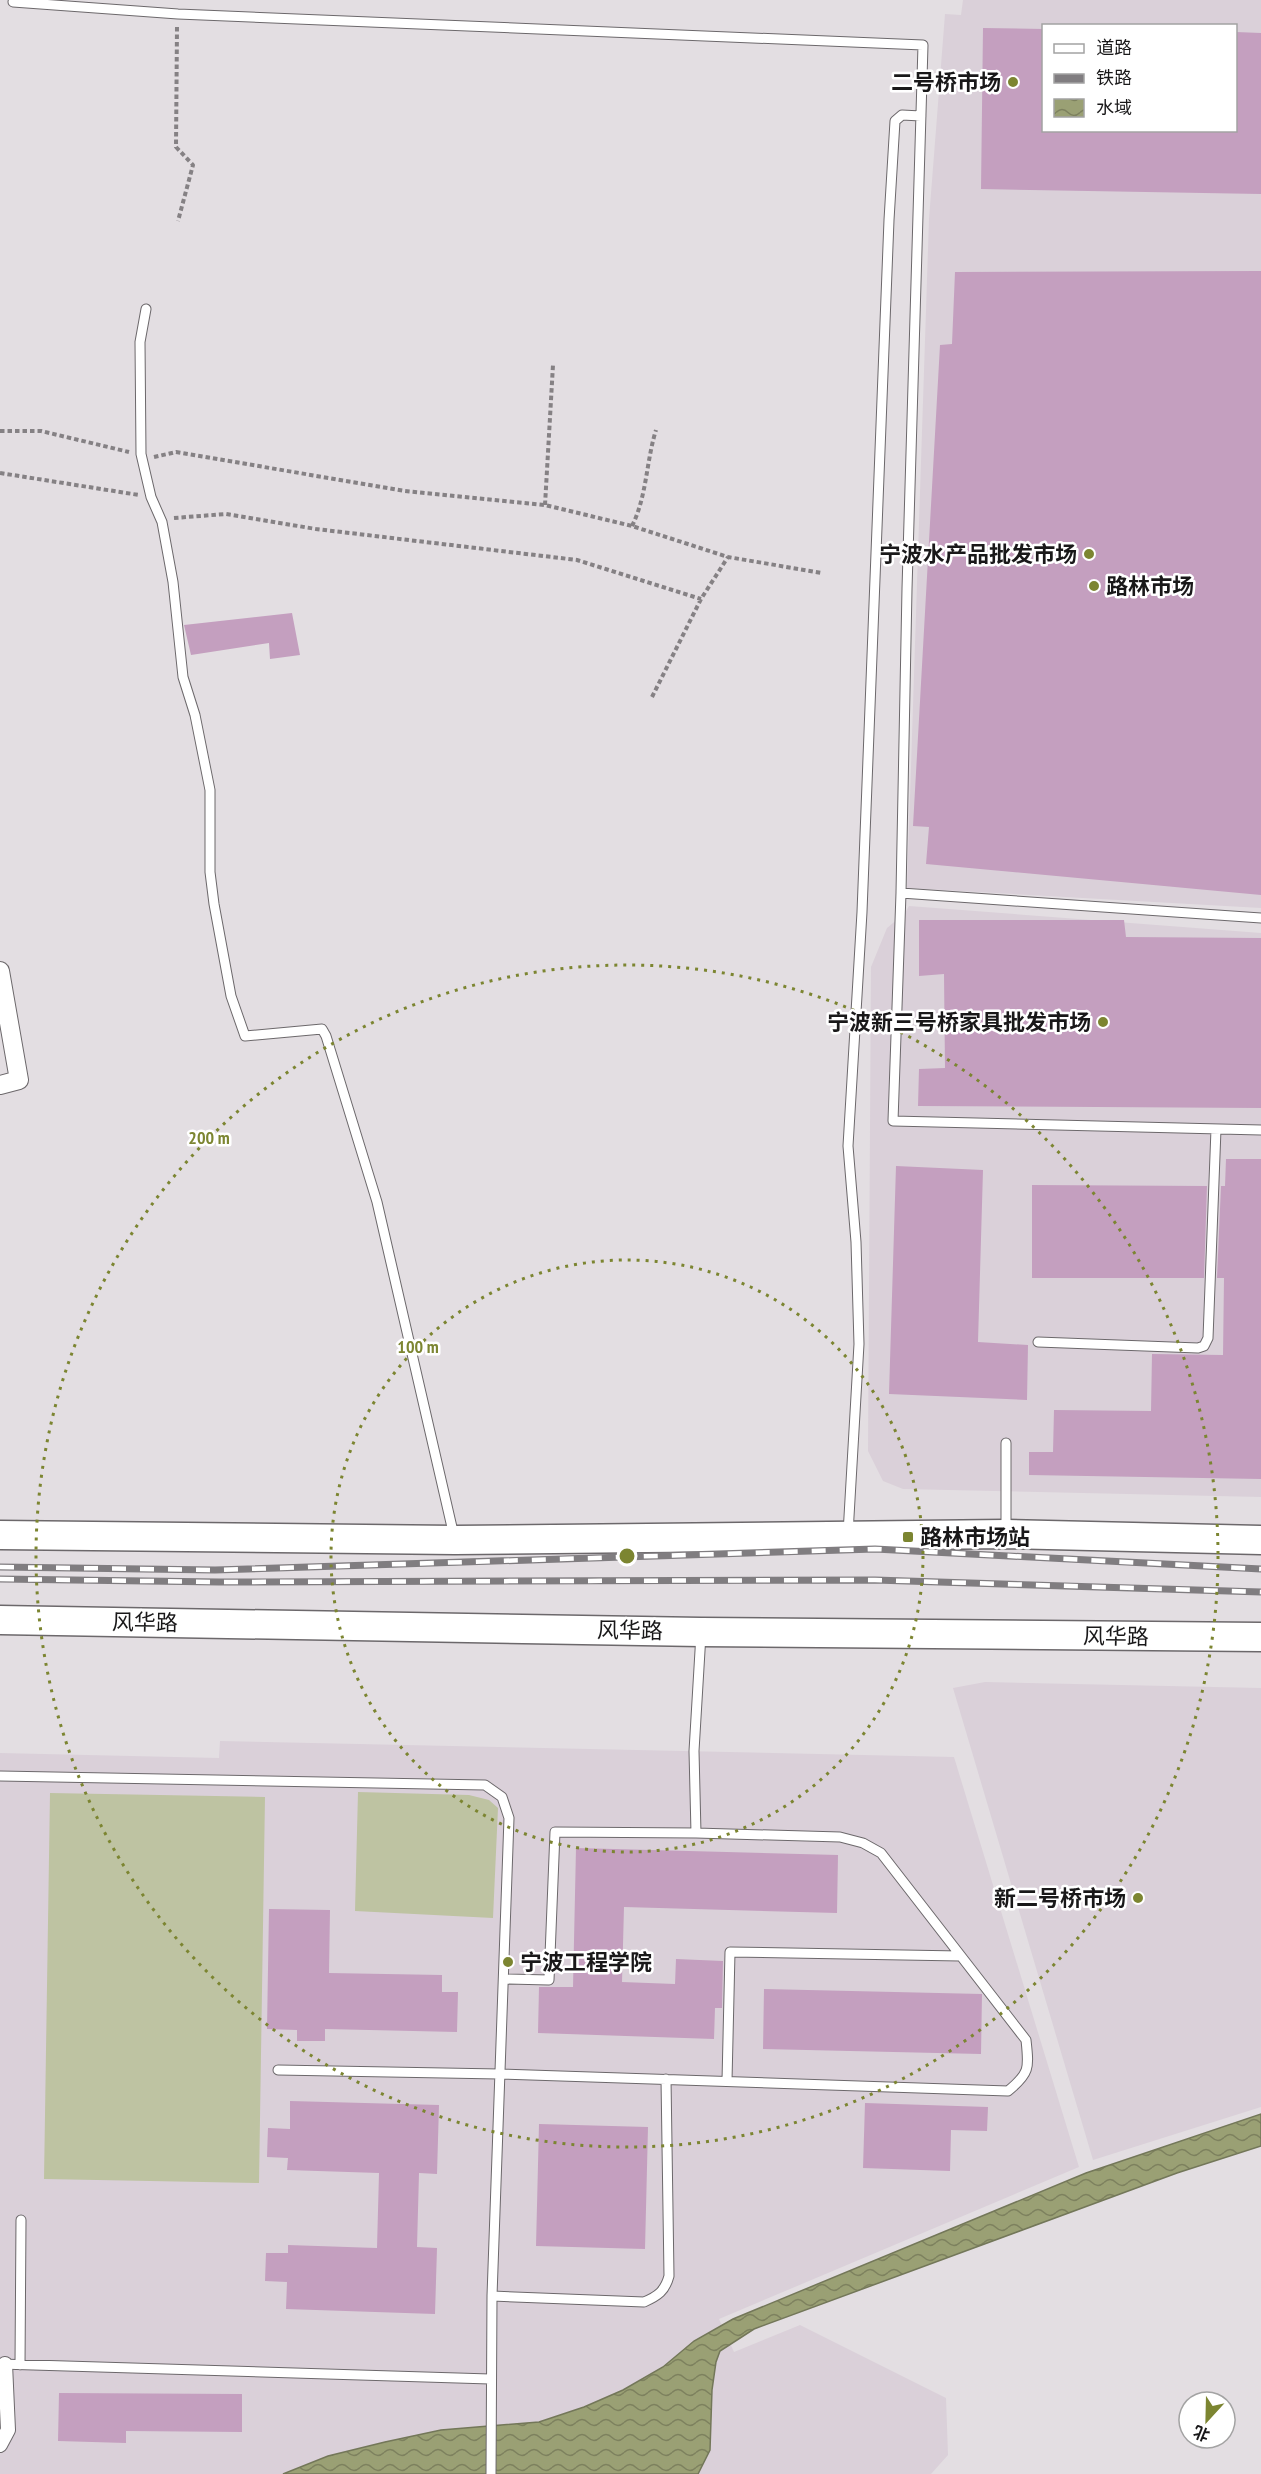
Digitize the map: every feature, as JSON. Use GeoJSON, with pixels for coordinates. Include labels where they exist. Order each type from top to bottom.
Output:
{"type":"FeatureCollection","features":[{"type":"Feature","properties":{"kind":"main road"},"geometry":{"type":"LineString","coordinates":[[0,1535],[455,1540],[1006,1534],[1261,1540]]}},
{"type":"Feature","properties":{"kind":"main road","name":"风华路"},"geometry":{"type":"LineString","coordinates":[[0,1620],[701,1632],[1261,1637]]}},
{"type":"Feature","properties":{"kind":"street"},"geometry":{"type":"LineString","coordinates":[[0,971],[19,1080],[0,1085]]}},
{"type":"Feature","properties":{"kind":"street"},"geometry":{"type":"LineString","coordinates":[[0,2445],[8,2430],[2,2364]]}},
{"type":"Feature","properties":{"kind":"lane"},"geometry":{"type":"LineString","coordinates":[[13,2],[178,14],[923,45],[893,1121],[1261,1130]]}},
{"type":"Feature","properties":{"kind":"lane"},"geometry":{"type":"LineString","coordinates":[[848,1536],[859,1344],[856,1242],[848,1146],[862,912],[889,220],[895,121],[902,116],[921,116]]}},
{"type":"Feature","properties":{"kind":"lane"},"geometry":{"type":"LineString","coordinates":[[146,309],[140,342],[141,454],[151,497],[162,522],[173,582],[183,677],[195,715],[210,790],[210,872],[231,996],[245,1036],[322,1029],[326,1036],[377,1202],[455,1540]]}},
{"type":"Feature","properties":{"kind":"lane"},"geometry":{"type":"LineString","coordinates":[[901,893],[1261,918]]}},
{"type":"Feature","properties":{"kind":"lane"},"geometry":{"type":"LineString","coordinates":[[1038,1342],[1198,1348],[1204,1346],[1208,1338],[1216,1129]]}},
{"type":"Feature","properties":{"kind":"lane"},"geometry":{"type":"LineString","coordinates":[[1006,1443],[1006,1534]]}},
{"type":"Feature","properties":{"kind":"lane"},"geometry":{"type":"LineString","coordinates":[[696,1833],[694,1752],[701,1632]]}},
{"type":"Feature","properties":{"kind":"lane"},"geometry":{"type":"LineString","coordinates":[[0,1776],[485,1785],[502,1797],[509,1818],[492,2296],[491,2474]]}},
{"type":"Feature","properties":{"kind":"lane"},"geometry":{"type":"LineString","coordinates":[[278,2070],[499,2074],[1008,2091],[1024,2078],[1028,2060],[1026,2040],[881,1853],[863,1843],[840,1837],[555,1832],[549,1980],[504,1979]]}},
{"type":"Feature","properties":{"kind":"lane"},"geometry":{"type":"LineString","coordinates":[[727,2081],[730,1952],[960,1956]]}},
{"type":"Feature","properties":{"kind":"lane"},"geometry":{"type":"LineString","coordinates":[[492,2296],[644,2302],[665,2288],[669,2276],[666,2079]]}},
{"type":"Feature","properties":{"kind":"lane"},"geometry":{"type":"LineString","coordinates":[[20,2365],[21,2220]]}},
{"type":"Feature","properties":{"kind":"lane"},"geometry":{"type":"LineString","coordinates":[[2,2364],[490,2379]]}},
{"type":"Feature","properties":{"kind":"path"},"geometry":{"type":"LineString","coordinates":[[178,14],[176,147],[193,165],[178,220]]}},
{"type":"Feature","properties":{"kind":"path"},"geometry":{"type":"LineString","coordinates":[[545,505],[554,365]]}},
{"type":"Feature","properties":{"kind":"path"},"geometry":{"type":"LineString","coordinates":[[632,526],[640,509],[656,430]]}},
{"type":"Feature","properties":{"kind":"path"},"geometry":{"type":"LineString","coordinates":[[0,431],[40,431],[158,458],[176,452],[405,491],[545,505],[632,526],[728,557],[822,573]]}},
{"type":"Feature","properties":{"kind":"path"},"geometry":{"type":"LineString","coordinates":[[0,473],[151,497]]}},
{"type":"Feature","properties":{"kind":"path"},"geometry":{"type":"LineString","coordinates":[[172,519],[226,514],[316,529],[577,560],[701,599]]}},
{"type":"Feature","properties":{"kind":"path"},"geometry":{"type":"LineString","coordinates":[[652,697],[701,599],[728,557]]}},
{"type":"Feature","properties":{"kind":"shaded area","name":"宁波水产品批发市场"},"geometry":{"type":"Polygon","coordinates":[[[963,0],[1261,0],[1261,908],[907,888],[929,219],[945,14],[961,15],[963,0]]]}},
{"type":"Feature","properties":{"kind":"shaded area"},"geometry":{"type":"Polygon","coordinates":[[[909,906],[1261,933],[1261,1497],[903,1489],[883,1481],[868,1451],[871,967],[887,928],[905,913],[909,906]]]}},
{"type":"Feature","properties":{"kind":"shaded area","name":"新二号桥市场"},"geometry":{"type":"Polygon","coordinates":[[[985,1682],[1261,1688],[1261,2107],[1093,2160],[953,1688],[985,1682]]]}},
{"type":"Feature","properties":{"kind":"shaded area","name":"宁波工程学院"},"geometry":{"type":"Polygon","coordinates":[[[220,1741],[954,1757],[1079,2167],[719,2319],[734,2352],[800,2325],[946,2398],[948,2455],[931,2474],[0,2474],[0,1753],[219,1758],[220,1741]]]}},
{"type":"Feature","properties":{"kind":"shaded area"},"geometry":{"type":"Polygon","coordinates":[[[358,1792],[469,1795],[489,1800],[498,1808],[493,1918],[355,1911],[358,1792]]]}},
{"type":"Feature","properties":{"kind":"shaded area"},"geometry":{"type":"Polygon","coordinates":[[[50,1793],[265,1797],[259,2183],[44,2179],[50,1793]]]}},
{"type":"Feature","properties":{"kind":"water"},"geometry":{"type":"Polygon","coordinates":[[[1261,2114],[1261,2146],[1177,2173],[754,2329],[720,2351],[712,2390],[710,2450],[698,2474],[283,2474],[328,2456],[385,2442],[441,2430],[539,2422],[584,2407],[623,2390],[663,2367],[694,2341],[733,2319],[1086,2173],[1261,2114]]]}},
{"type":"Feature","properties":{"kind":"building","name":"二号桥市场"},"geometry":{"type":"Polygon","coordinates":[[[983,28],[1042,29],[1042,132],[1237,132],[1237,32],[1261,33],[1261,194],[981,189],[983,28]]]}},
{"type":"Feature","properties":{"kind":"building","name":"宁波水产品批发市场"},"geometry":{"type":"Polygon","coordinates":[[[1261,271],[1261,895],[926,864],[929,827],[913,826],[940,345],[952,344],[955,272],[1261,271]]]}},
{"type":"Feature","properties":{"kind":"building"},"geometry":{"type":"Polygon","coordinates":[[[292,613],[300,655],[270,659],[269,643],[191,655],[184,625],[292,613]]]}},
{"type":"Feature","properties":{"kind":"building","name":"宁波新三号桥家具批发市场"},"geometry":{"type":"Polygon","coordinates":[[[919,920],[1124,920],[1126,937],[1261,938],[1261,1108],[918,1106],[919,1069],[945,1068],[944,974],[919,976],[919,920]]]}},
{"type":"Feature","properties":{"kind":"building"},"geometry":{"type":"Polygon","coordinates":[[[1226,1159],[1261,1159],[1261,1479],[1029,1475],[1029,1452],[1053,1452],[1054,1410],[1151,1411],[1152,1354],[1223,1355],[1224,1278],[1217,1278],[1221,1186],[1225,1186],[1226,1159]]]}},
{"type":"Feature","properties":{"kind":"building"},"geometry":{"type":"Polygon","coordinates":[[[896,1166],[983,1170],[978,1342],[1028,1345],[1027,1400],[889,1394],[896,1166]]]}},
{"type":"Feature","properties":{"kind":"building"},"geometry":{"type":"Polygon","coordinates":[[[1032,1185],[1207,1186],[1204,1278],[1032,1278],[1032,1185]]]}},
{"type":"Feature","properties":{"kind":"building"},"geometry":{"type":"Polygon","coordinates":[[[576,1848],[838,1855],[837,1913],[624,1907],[622,1982],[675,1984],[676,1959],[723,1961],[722,2008],[715,2008],[714,2039],[538,2033],[539,1987],[573,1987],[576,1848]]]}},
{"type":"Feature","properties":{"kind":"building"},"geometry":{"type":"Polygon","coordinates":[[[269,1909],[330,1910],[329,1973],[442,1975],[442,1992],[458,1992],[457,2032],[325,2029],[325,2041],[297,2041],[297,2030],[267,2029],[269,1909]]]}},
{"type":"Feature","properties":{"kind":"building"},"geometry":{"type":"Polygon","coordinates":[[[764,1989],[982,1994],[981,2054],[763,2049],[764,1989]]]}},
{"type":"Feature","properties":{"kind":"building"},"geometry":{"type":"Polygon","coordinates":[[[290,2101],[439,2105],[437,2174],[419,2173],[417,2247],[437,2248],[435,2314],[286,2309],[287,2282],[265,2281],[266,2253],[288,2253],[288,2245],[377,2248],[379,2173],[287,2170],[288,2158],[267,2157],[268,2128],[290,2129],[290,2101]]]}},
{"type":"Feature","properties":{"kind":"building"},"geometry":{"type":"Polygon","coordinates":[[[865,2103],[988,2107],[987,2131],[951,2130],[950,2171],[863,2168],[865,2103]]]}},
{"type":"Feature","properties":{"kind":"building"},"geometry":{"type":"Polygon","coordinates":[[[539,2124],[648,2127],[645,2249],[536,2246],[539,2124]]]}},
{"type":"Feature","properties":{"kind":"building"},"geometry":{"type":"Polygon","coordinates":[[[59,2393],[242,2394],[242,2432],[126,2431],[126,2443],[58,2441],[59,2393]]]}},
{"type":"Feature","properties":{"kind":"railway"},"geometry":{"type":"LineString","coordinates":[[0,1567],[215,1570],[875,1549],[1261,1569]]}},
{"type":"Feature","properties":{"kind":"railway"},"geometry":{"type":"LineString","coordinates":[[0,1579],[219,1582],[875,1580],[1261,1592]]}},
{"type":"Feature","properties":{"kind":"place","name":"二号桥市场"},"geometry":{"type":"Point","coordinates":[1013,82]}},
{"type":"Feature","properties":{"kind":"place","name":"宁波水产品批发市场"},"geometry":{"type":"Point","coordinates":[1089,554]}},
{"type":"Feature","properties":{"kind":"place","name":"路林市场"},"geometry":{"type":"Point","coordinates":[1094,586]}},
{"type":"Feature","properties":{"kind":"place","name":"宁波新三号桥家具批发市场"},"geometry":{"type":"Point","coordinates":[1103,1022]}},
{"type":"Feature","properties":{"kind":"place","name":"路林市场站"},"geometry":{"type":"Point","coordinates":[908,1537]}},
{"type":"Feature","properties":{"kind":"place","name":"新二号桥市场"},"geometry":{"type":"Point","coordinates":[1138,1898]}},
{"type":"Feature","properties":{"kind":"place","name":"宁波工程学院"},"geometry":{"type":"Point","coordinates":[508,1962]}}]}
